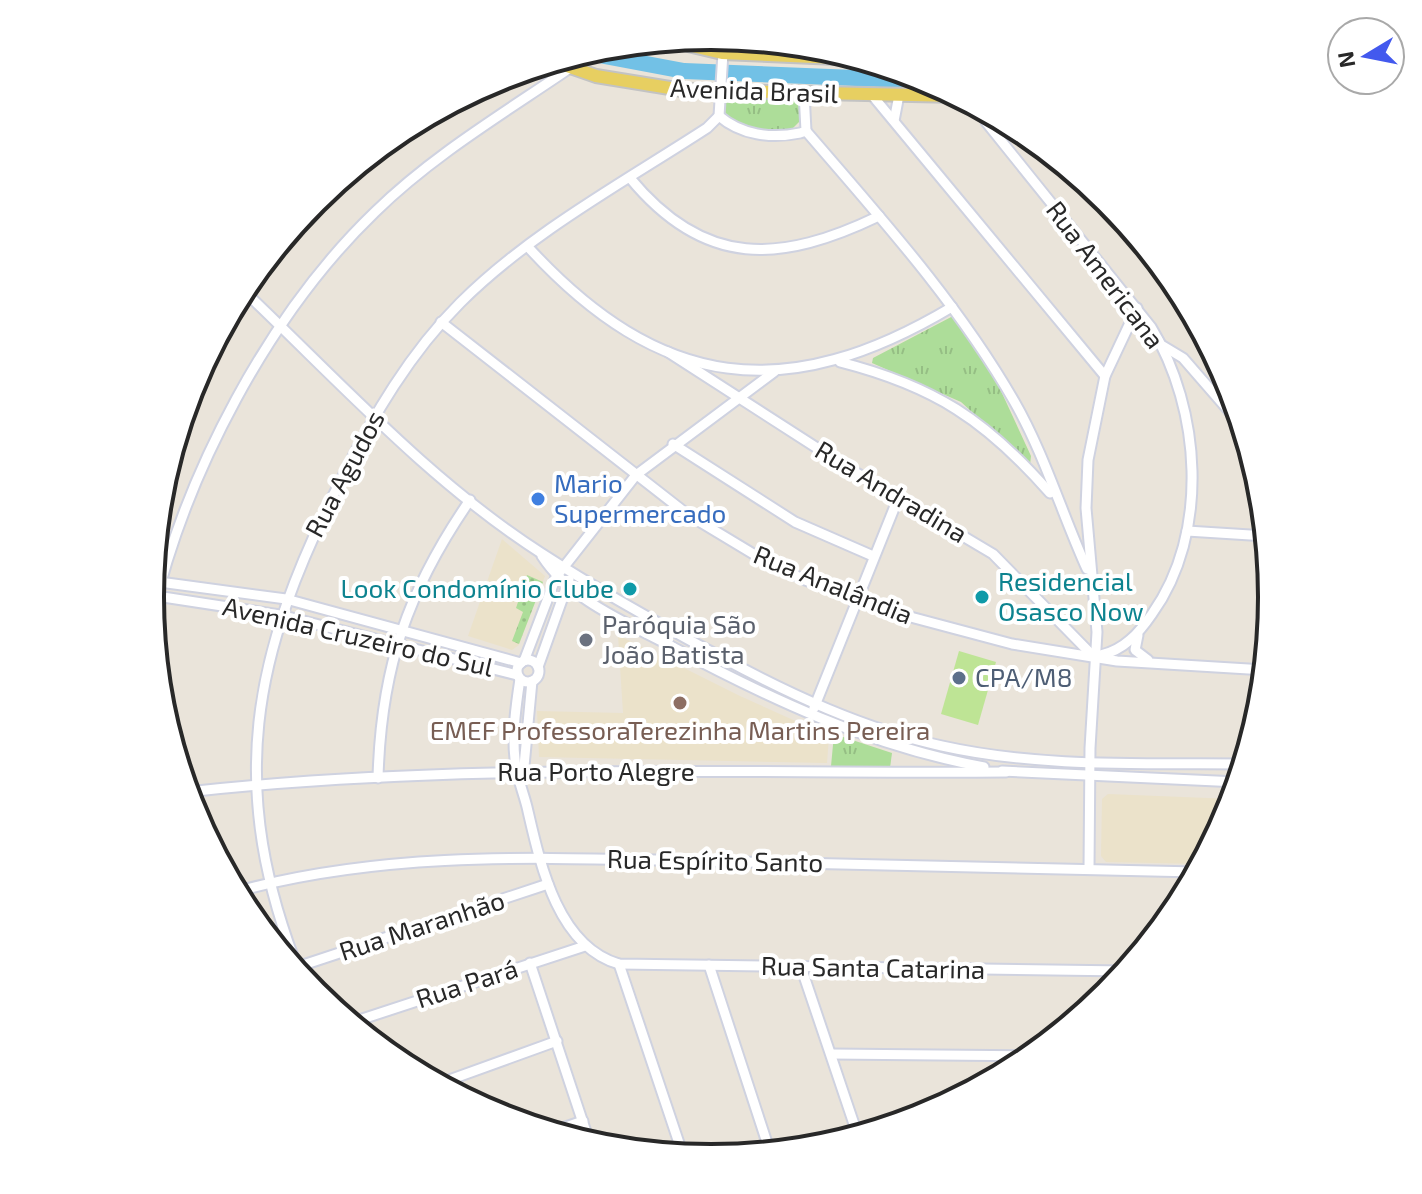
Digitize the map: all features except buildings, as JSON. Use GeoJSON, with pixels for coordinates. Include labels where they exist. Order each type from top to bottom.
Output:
{"type":"FeatureCollection","features":[{"type":"Feature","properties":{"kind":"main road","name":"Avenida Brasil"},"geometry":{"type":"LineString","coordinates":[[709,50],[787,56]]}},
{"type":"Feature","properties":{"kind":"main road","name":"Avenida Brasil"},"geometry":{"type":"LineString","coordinates":[[572,68],[634,84],[720,91],[928,95]]}},
{"type":"Feature","properties":{"kind":"street"},"geometry":{"type":"LineString","coordinates":[[722,53],[719,116],[731,125],[755,134],[806,131]]}},
{"type":"Feature","properties":{"kind":"street"},"geometry":{"type":"LineString","coordinates":[[165,560],[245,381],[281,325],[350,237],[397,192],[568,69]]}},
{"type":"Feature","properties":{"kind":"street"},"geometry":{"type":"LineString","coordinates":[[804,92],[806,131],[952,307],[1015,403],[1090,576]]}},
{"type":"Feature","properties":{"kind":"street"},"geometry":{"type":"LineString","coordinates":[[872,95],[1105,376]]}},
{"type":"Feature","properties":{"kind":"street"},"geometry":{"type":"LineString","coordinates":[[894,121],[899,95]]}},
{"type":"Feature","properties":{"kind":"street","name":"Rua Agudos"},"geometry":{"type":"LineString","coordinates":[[290,946],[269,883],[254,785],[259,702],[280,615],[305,550],[375,418],[441,322],[528,247],[707,128],[719,116]]}},
{"type":"Feature","properties":{"kind":"street","name":"Rua Americana"},"geometry":{"type":"LineString","coordinates":[[990,126],[1137,308],[1163,346],[1181,396],[1189,438],[1187,531],[1170,583],[1139,632],[1117,650],[1094,657]]}},
{"type":"Feature","properties":{"kind":"street"},"geometry":{"type":"LineString","coordinates":[[630,178],[663,214],[681,226],[726,245],[773,251],[812,244],[879,216]]}},
{"type":"Feature","properties":{"kind":"street"},"geometry":{"type":"LineString","coordinates":[[528,247],[571,292],[599,314],[668,352],[735,369],[775,371],[837,361],[889,342],[952,307]]}},
{"type":"Feature","properties":{"kind":"street"},"geometry":{"type":"LineString","coordinates":[[252,299],[375,418],[470,500],[540,553],[697,645],[815,705],[941,746],[1008,757],[1090,762],[1232,764]]}},
{"type":"Feature","properties":{"kind":"street"},"geometry":{"type":"LineString","coordinates":[[1089,869],[1090,762],[1097,632],[1086,508],[1088,460],[1105,376],[1137,308]]}},
{"type":"Feature","properties":{"kind":"street","name":"Rua Analândia"},"geometry":{"type":"LineString","coordinates":[[441,322],[636,475],[728,540],[765,561],[855,600],[984,638],[1094,657],[1253,669]]}},
{"type":"Feature","properties":{"kind":"street"},"geometry":{"type":"LineString","coordinates":[[1163,346],[1183,358],[1221,401]]}},
{"type":"Feature","properties":{"kind":"street","name":"Rua Andradina"},"geometry":{"type":"LineString","coordinates":[[668,352],[740,400],[993,554],[1094,657]]}},
{"type":"Feature","properties":{"kind":"street"},"geometry":{"type":"LineString","coordinates":[[837,361],[893,376],[957,406],[1005,444],[1055,499]]}},
{"type":"Feature","properties":{"kind":"street"},"geometry":{"type":"LineString","coordinates":[[520,772],[532,681],[537,677],[567,585],[567,568],[573,554],[636,475],[673,444],[740,400],[775,371]]}},
{"type":"Feature","properties":{"kind":"street"},"geometry":{"type":"LineString","coordinates":[[673,444],[795,522],[873,556]]}},
{"type":"Feature","properties":{"kind":"street"},"geometry":{"type":"LineString","coordinates":[[812,717],[855,600],[899,496]]}},
{"type":"Feature","properties":{"kind":"street"},"geometry":{"type":"LineString","coordinates":[[378,778],[383,706],[400,629],[428,563],[470,500]]}},
{"type":"Feature","properties":{"kind":"street"},"geometry":{"type":"LineString","coordinates":[[1187,531],[1254,535]]}},
{"type":"Feature","properties":{"kind":"street"},"geometry":{"type":"LineString","coordinates":[[540,553],[556,577],[615,616],[760,694],[812,717],[913,751],[1006,772],[1226,782]]}},
{"type":"Feature","properties":{"kind":"street"},"geometry":{"type":"LineString","coordinates":[[567,568],[556,577],[522,662],[519,677],[522,785],[538,858],[548,884],[585,946],[601,958],[619,964],[679,1143]]}},
{"type":"Feature","properties":{"kind":"street","name":"Avenida Cruzeiro do Sul"},"geometry":{"type":"LineString","coordinates":[[164,582],[286,599],[522,662]]}},
{"type":"Feature","properties":{"kind":"street","name":"Avenida Cruzeiro do Sul"},"geometry":{"type":"LineString","coordinates":[[164,598],[280,615],[519,677]]}},
{"type":"Feature","properties":{"kind":"street"},"geometry":{"type":"LineString","coordinates":[[1139,632],[1135,650],[1153,662]]}},
{"type":"Feature","properties":{"kind":"street"},"geometry":{"type":"LineString","coordinates":[[522,662],[534,662],[538,667]]}},
{"type":"Feature","properties":{"kind":"street"},"geometry":{"type":"LineString","coordinates":[[519,677],[532,681]]}},
{"type":"Feature","properties":{"kind":"street","name":"Rua Porto Alegre"},"geometry":{"type":"LineString","coordinates":[[200,791],[254,785],[520,772],[1006,772]]}},
{"type":"Feature","properties":{"kind":"street","name":"Rua Espírito Santo"},"geometry":{"type":"LineString","coordinates":[[248,888],[396,862],[538,858],[1185,872]]}},
{"type":"Feature","properties":{"kind":"street","name":"Rua Maranhão"},"geometry":{"type":"LineString","coordinates":[[309,968],[548,884]]}},
{"type":"Feature","properties":{"kind":"street","name":"Rua Pará"},"geometry":{"type":"LineString","coordinates":[[363,1019],[585,946]]}},
{"type":"Feature","properties":{"kind":"street"},"geometry":{"type":"LineString","coordinates":[[530,963],[585,1129]]}},
{"type":"Feature","properties":{"kind":"street","name":"Rua Santa Catarina"},"geometry":{"type":"LineString","coordinates":[[619,964],[1110,971]]}},
{"type":"Feature","properties":{"kind":"street"},"geometry":{"type":"LineString","coordinates":[[709,965],[766,1141]]}},
{"type":"Feature","properties":{"kind":"street"},"geometry":{"type":"LineString","coordinates":[[801,967],[854,1125]]}},
{"type":"Feature","properties":{"kind":"street"},"geometry":{"type":"LineString","coordinates":[[452,1079],[557,1041]]}},
{"type":"Feature","properties":{"kind":"street"},"geometry":{"type":"LineString","coordinates":[[831,1054],[1009,1056]]}},
{"type":"Feature","properties":{"kind":"street"},"geometry":{"type":"LineString","coordinates":[[570,1125],[583,1121]]}},
{"type":"Feature","properties":{"kind":"shaded area"},"geometry":{"type":"Polygon","coordinates":[[[502,539],[545,576],[519,645],[512,650],[468,636],[502,539]]]}},
{"type":"Feature","properties":{"kind":"shaded area","name":"EMEF ProfessoraTerezinha Martins Pereira"},"geometry":{"type":"Polygon","coordinates":[[[618,635],[829,736],[827,763],[539,757],[537,711],[623,713],[618,635]]]}},
{"type":"Feature","properties":{"kind":"shaded area"},"geometry":{"type":"Polygon","coordinates":[[[1108,794],[1219,798],[1189,864],[1106,862],[1101,856],[1102,799],[1108,794]]]}},
{"type":"Feature","properties":{"kind":"green space"},"geometry":{"type":"Polygon","coordinates":[[[731,96],[801,101],[799,122],[790,131],[741,125],[725,118],[724,100],[731,96]]]}},
{"type":"Feature","properties":{"kind":"green space"},"geometry":{"type":"Polygon","coordinates":[[[953,316],[995,378],[1031,456],[1030,465],[961,402],[872,363],[873,358],[953,316]]]}},
{"type":"Feature","properties":{"kind":"green space"},"geometry":{"type":"Polygon","coordinates":[[[527,575],[543,582],[519,644],[512,641],[523,612],[516,608],[527,575]]]}},
{"type":"Feature","properties":{"kind":"green space"},"geometry":{"type":"Polygon","coordinates":[[[959,651],[996,662],[978,725],[941,714],[959,651]]]}},
{"type":"Feature","properties":{"kind":"green space"},"geometry":{"type":"Polygon","coordinates":[[[834,734],[892,753],[890,768],[880,771],[831,766],[834,734]]]}},
{"type":"Feature","properties":{"kind":"waterway"},"geometry":{"type":"LineString","coordinates":[[618,59],[684,71],[888,79]]}},
{"type":"Feature","properties":{"kind":"place","name":"Mario Supermercado"},"geometry":{"type":"Point","coordinates":[538,499]}},
{"type":"Feature","properties":{"kind":"place","name":"Look Condomínio Clube"},"geometry":{"type":"Point","coordinates":[630,589]}},
{"type":"Feature","properties":{"kind":"place","name":"Residencial Osasco Now"},"geometry":{"type":"Point","coordinates":[982,597]}},
{"type":"Feature","properties":{"kind":"place","name":"Paróquia São João Batista"},"geometry":{"type":"Point","coordinates":[586,640]}},
{"type":"Feature","properties":{"kind":"place","name":"CPA/M8"},"geometry":{"type":"Point","coordinates":[959,678]}},
{"type":"Feature","properties":{"kind":"place","name":"EMEF ProfessoraTerezinha Martins Pereira"},"geometry":{"type":"Point","coordinates":[680,703]}}]}
